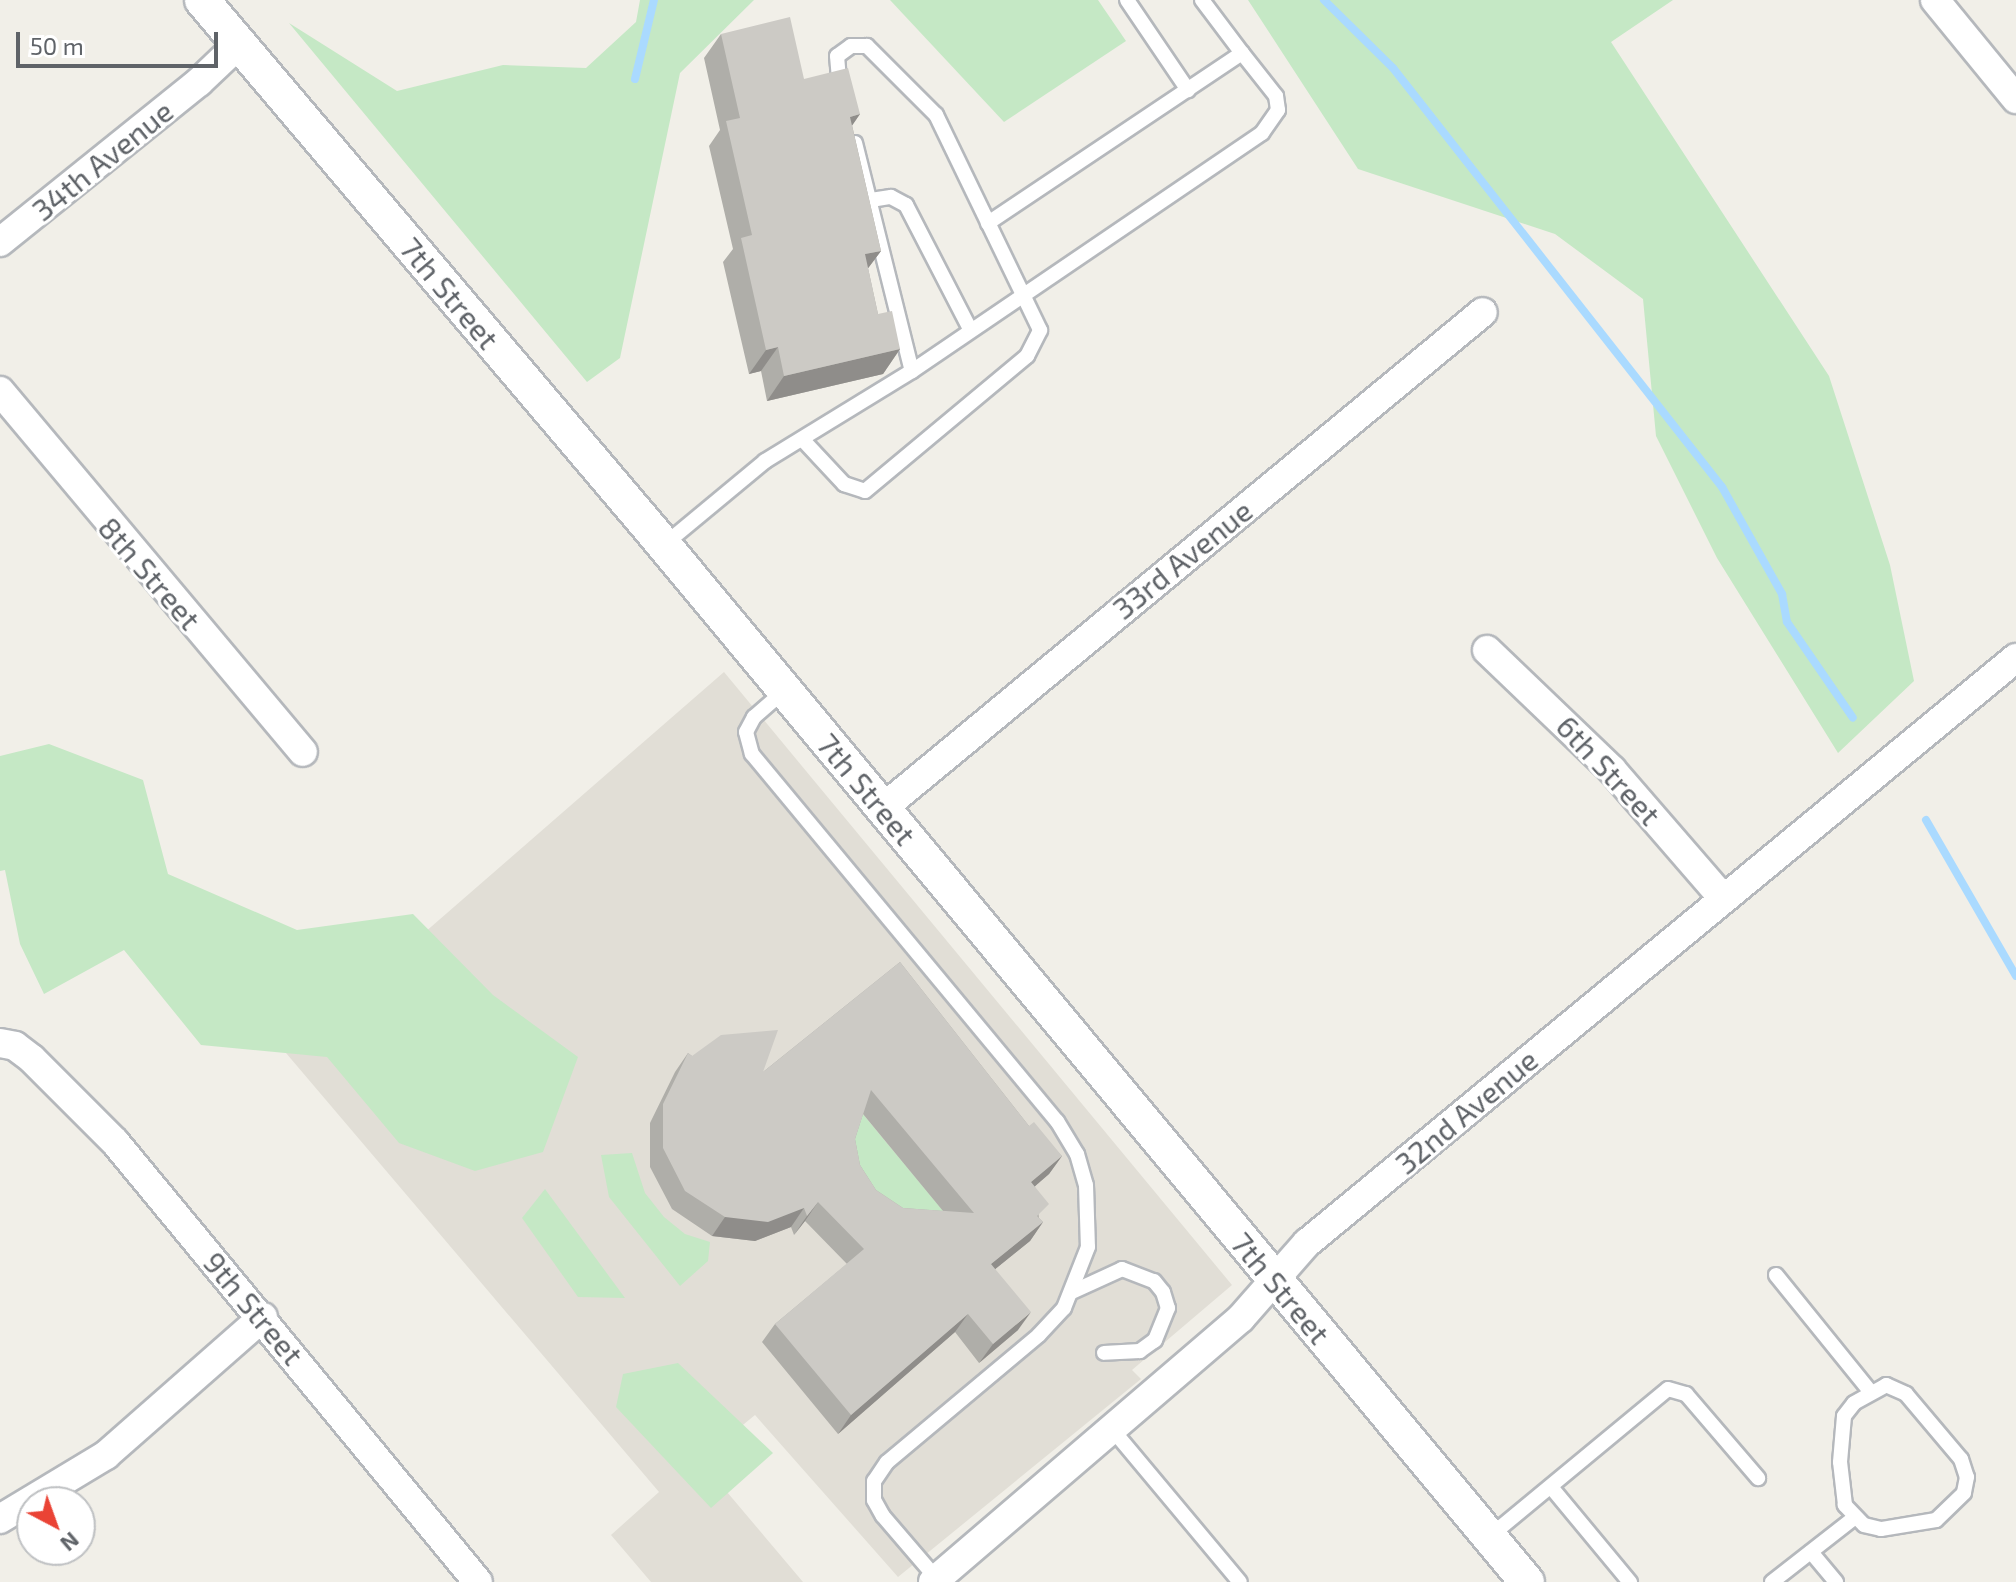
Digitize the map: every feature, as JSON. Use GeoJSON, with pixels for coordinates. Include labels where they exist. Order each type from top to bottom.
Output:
{"type":"FeatureCollection","features":[{"type":"Feature","properties":{"kind":"street","name":"7th Street"},"geometry":{"type":"LineString","coordinates":[[202,0],[664,545],[1527,1582]]}},
{"type":"Feature","properties":{"kind":"street"},"geometry":{"type":"LineString","coordinates":[[1935,0],[2016,99]]}},
{"type":"Feature","properties":{"kind":"street","name":"34th Avenue"},"geometry":{"type":"LineString","coordinates":[[0,242],[199,82],[239,44]]}},
{"type":"Feature","properties":{"kind":"street","name":"33rd Avenue"},"geometry":{"type":"LineString","coordinates":[[883,808],[1483,312]]}},
{"type":"Feature","properties":{"kind":"street","name":"8th Street"},"geometry":{"type":"LineString","coordinates":[[0,391],[303,752]]}},
{"type":"Feature","properties":{"kind":"street","name":"6th Street"},"geometry":{"type":"LineString","coordinates":[[1487,650],[1612,770],[1723,898]]}},
{"type":"Feature","properties":{"kind":"street","name":"32nd Avenue"},"geometry":{"type":"LineString","coordinates":[[949,1576],[1241,1318],[1307,1243],[2016,658]]}},
{"type":"Feature","properties":{"kind":"street","name":"9th Street"},"geometry":{"type":"LineString","coordinates":[[8,1044],[115,1142],[263,1317],[478,1582]]}},
{"type":"Feature","properties":{"kind":"street"},"geometry":{"type":"LineString","coordinates":[[0,1519],[106,1455],[263,1317]]}},
{"type":"Feature","properties":{"kind":"lane"},"geometry":{"type":"LineString","coordinates":[[1127,0],[1188,90]]}},
{"type":"Feature","properties":{"kind":"lane"},"geometry":{"type":"LineString","coordinates":[[664,545],[765,461],[912,371],[1273,121],[1278,110],[1276,96],[1202,0]]}},
{"type":"Feature","properties":{"kind":"lane"},"geometry":{"type":"LineString","coordinates":[[802,439],[844,484],[865,491],[1027,356],[1040,330],[948,132],[867,46],[851,46],[837,56],[843,98]]}},
{"type":"Feature","properties":{"kind":"lane"},"geometry":{"type":"LineString","coordinates":[[988,223],[1242,53]]}},
{"type":"Feature","properties":{"kind":"lane"},"geometry":{"type":"LineString","coordinates":[[851,127],[912,371]]}},
{"type":"Feature","properties":{"kind":"lane"},"geometry":{"type":"LineString","coordinates":[[871,200],[891,197],[906,205],[970,329]]}},
{"type":"Feature","properties":{"kind":"lane"},"geometry":{"type":"LineString","coordinates":[[784,690],[754,717],[746,732],[752,754],[1057,1121],[1077,1154],[1091,1216],[1088,1247],[1072,1292],[1039,1335],[887,1462],[874,1481],[874,1500],[897,1534],[949,1576]]}},
{"type":"Feature","properties":{"kind":"lane"},"geometry":{"type":"LineString","coordinates":[[1072,1292],[1122,1269],[1154,1281],[1163,1292],[1168,1308],[1155,1340],[1140,1351],[1104,1353]]}},
{"type":"Feature","properties":{"kind":"lane"},"geometry":{"type":"LineString","coordinates":[[1776,1275],[1870,1391]]}},
{"type":"Feature","properties":{"kind":"lane"},"geometry":{"type":"LineString","coordinates":[[1886,1385],[1906,1394],[1961,1459],[1967,1477],[1964,1493],[1936,1520],[1881,1529],[1854,1518],[1845,1505],[1841,1434],[1844,1416],[1870,1391],[1886,1385]]}},
{"type":"Feature","properties":{"kind":"lane"},"geometry":{"type":"LineString","coordinates":[[1489,1537],[1668,1389],[1678,1388],[1758,1478]]}},
{"type":"Feature","properties":{"kind":"lane"},"geometry":{"type":"LineString","coordinates":[[1112,1429],[1240,1582]]}},
{"type":"Feature","properties":{"kind":"lane"},"geometry":{"type":"LineString","coordinates":[[1551,1487],[1630,1582]]}},
{"type":"Feature","properties":{"kind":"lane"},"geometry":{"type":"LineString","coordinates":[[1772,1582],[1854,1518]]}},
{"type":"Feature","properties":{"kind":"lane"},"geometry":{"type":"LineString","coordinates":[[1811,1552],[1836,1582]]}},
{"type":"Feature","properties":{"kind":"shaded area"},"geometry":{"type":"Polygon","coordinates":[[[724,672],[1232,1285],[1132,1370],[1141,1379],[898,1577],[755,1415],[700,1460],[803,1582],[651,1582],[611,1535],[659,1492],[286,1053],[724,672]]]}},
{"type":"Feature","properties":{"kind":"green space"},"geometry":{"type":"Polygon","coordinates":[[[640,0],[754,0],[680,73],[620,358],[587,382],[289,23],[397,91],[503,65],[586,68],[636,22],[640,0]]]}},
{"type":"Feature","properties":{"kind":"green space"},"geometry":{"type":"Polygon","coordinates":[[[890,0],[1098,0],[1126,41],[1004,122],[890,0]]]}},
{"type":"Feature","properties":{"kind":"green space"},"geometry":{"type":"Polygon","coordinates":[[[1248,0],[1673,0],[1611,42],[1829,376],[1890,565],[1914,681],[1838,753],[1717,558],[1656,436],[1643,299],[1555,234],[1358,169],[1248,0]]]}},
{"type":"Feature","properties":{"kind":"green space"},"geometry":{"type":"Polygon","coordinates":[[[49,744],[143,780],[168,874],[297,930],[413,914],[493,995],[578,1057],[543,1152],[475,1171],[399,1143],[327,1057],[201,1045],[124,950],[44,994],[20,944],[5,870],[0,871],[0,756],[49,744]]]}},
{"type":"Feature","properties":{"kind":"green space"},"geometry":{"type":"Polygon","coordinates":[[[862,1113],[954,1224],[940,1235],[844,1170],[862,1113]]]}},
{"type":"Feature","properties":{"kind":"green space"},"geometry":{"type":"Polygon","coordinates":[[[632,1153],[645,1193],[664,1217],[685,1234],[710,1242],[708,1261],[680,1286],[609,1197],[601,1155],[632,1153]]]}},
{"type":"Feature","properties":{"kind":"green space"},"geometry":{"type":"Polygon","coordinates":[[[545,1189],[625,1298],[578,1297],[522,1218],[545,1189]]]}},
{"type":"Feature","properties":{"kind":"green space"},"geometry":{"type":"Polygon","coordinates":[[[678,1363],[773,1453],[711,1508],[616,1407],[623,1374],[678,1363]]]}},
{"type":"Feature","properties":{"kind":"building"},"geometry":{"type":"Polygon","coordinates":[[[790,17],[804,79],[848,68],[860,114],[850,117],[881,251],[865,254],[878,314],[892,311],[900,349],[784,376],[778,347],[766,350],[741,238],[752,235],[726,121],[740,118],[721,34],[790,17]]]}},
{"type":"Feature","properties":{"kind":"building"},"geometry":{"type":"Polygon","coordinates":[[[900,962],[1029,1126],[1034,1122],[1062,1156],[1031,1182],[1049,1204],[1037,1216],[1043,1222],[991,1264],[1031,1312],[993,1344],[968,1314],[851,1415],[775,1324],[864,1249],[818,1202],[807,1216],[804,1208],[768,1222],[725,1217],[685,1191],[663,1148],[663,1104],[688,1053],[692,1056],[721,1035],[778,1030],[763,1072],[900,962]],[[871,1090],[855,1139],[860,1165],[876,1190],[903,1208],[974,1213],[871,1090]]]}},
{"type":"Feature","properties":{"kind":"waterway"},"geometry":{"type":"LineString","coordinates":[[635,79],[654,0]]}},
{"type":"Feature","properties":{"kind":"waterway"},"geometry":{"type":"LineString","coordinates":[[1324,0],[1393,68],[1722,487],[1782,594],[1787,622],[1853,718]]}},
{"type":"Feature","properties":{"kind":"waterway"},"geometry":{"type":"LineString","coordinates":[[1926,820],[2016,976]]}}]}
